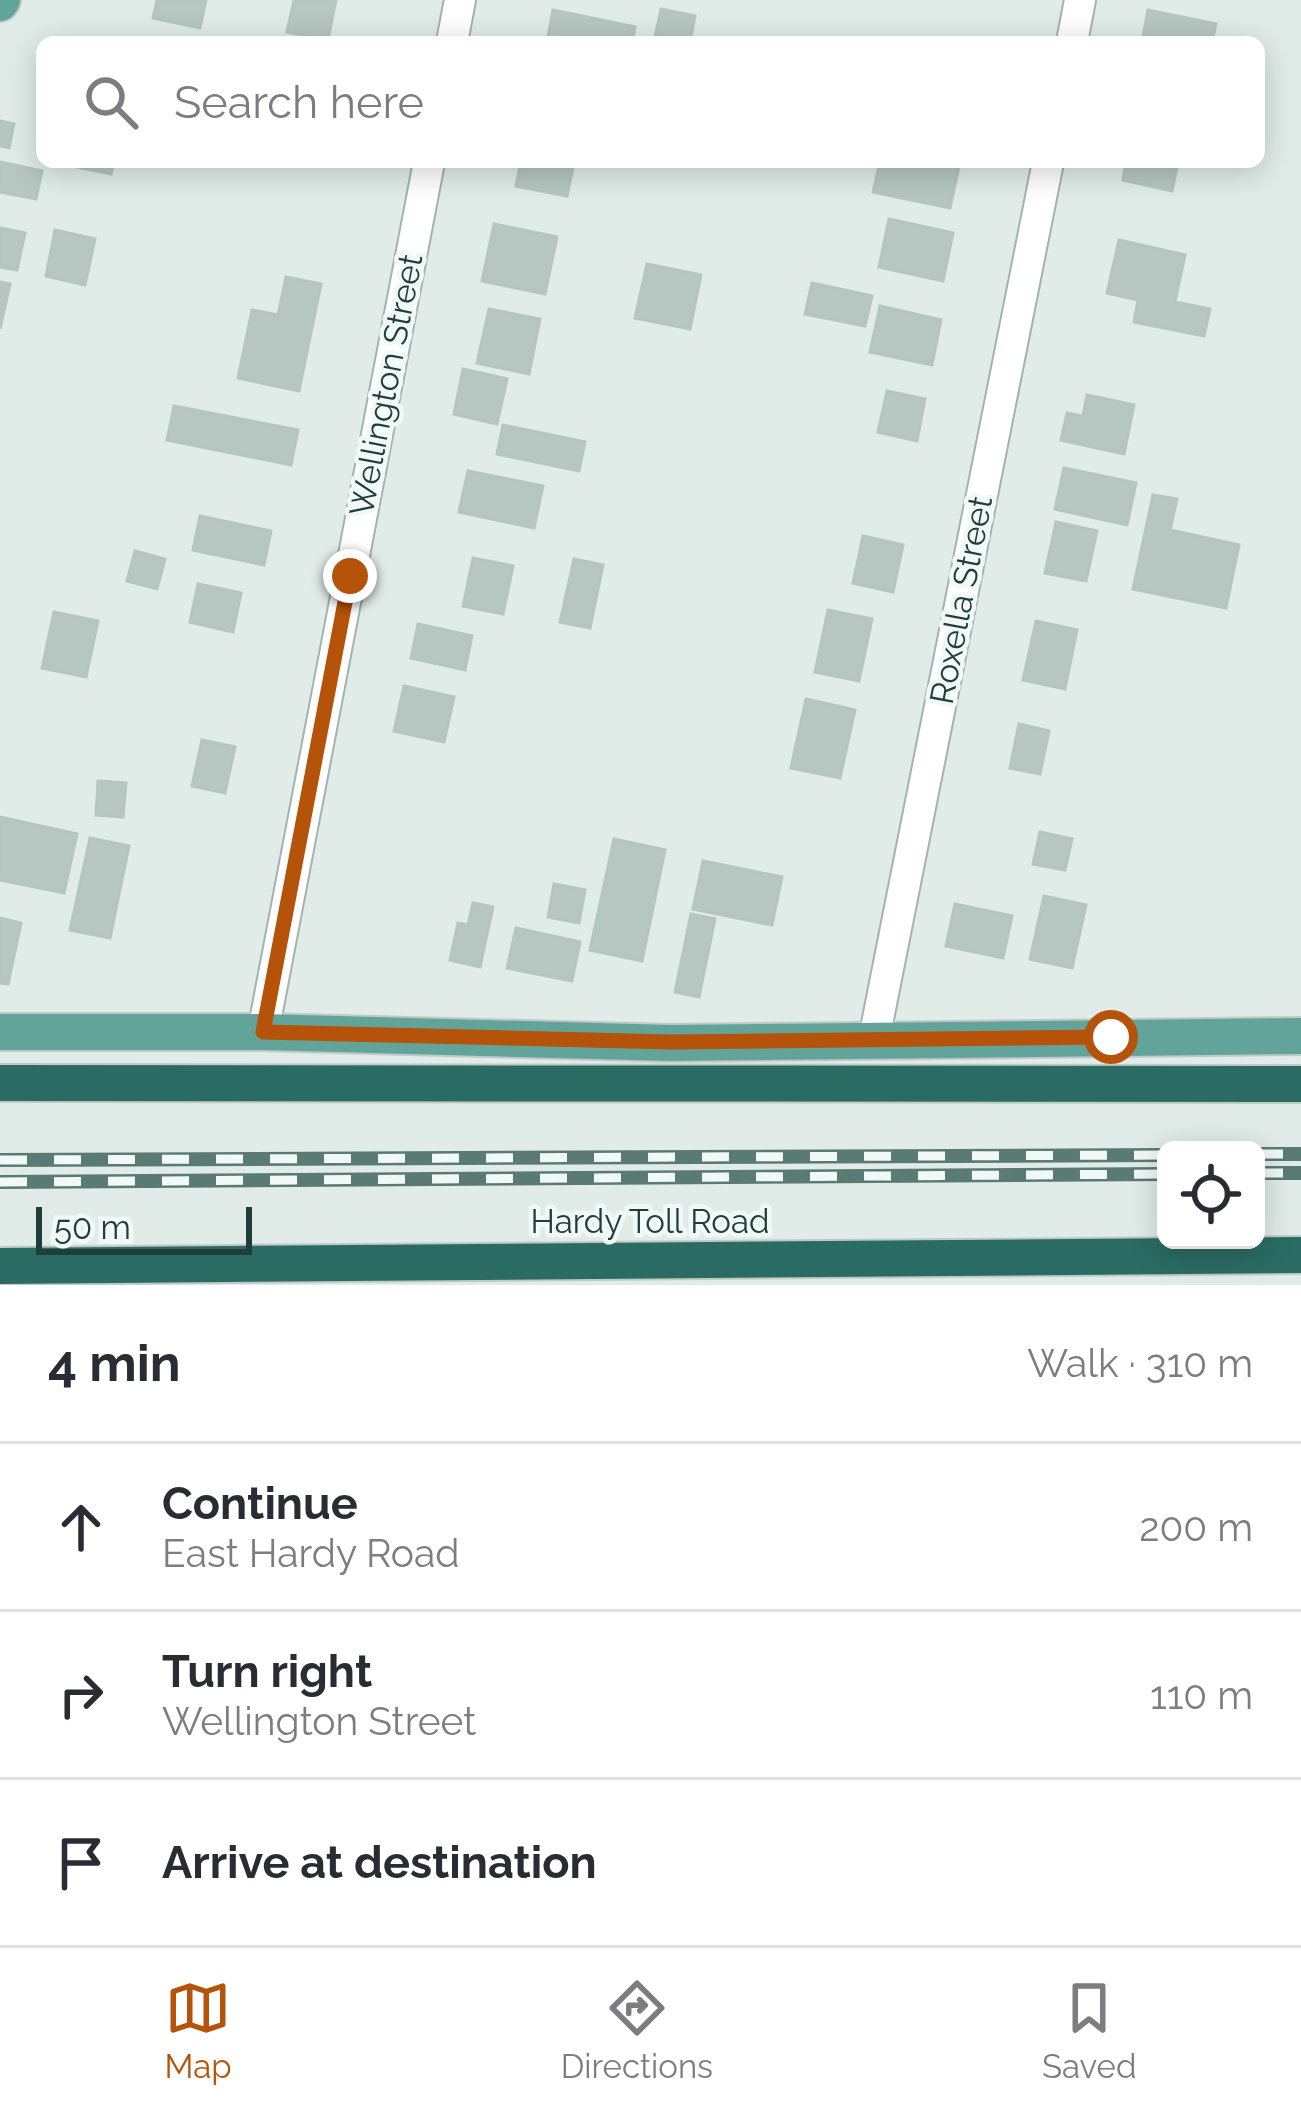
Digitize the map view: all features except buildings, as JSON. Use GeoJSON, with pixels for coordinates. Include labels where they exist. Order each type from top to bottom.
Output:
{"type":"FeatureCollection","features":[{"type":"Feature","properties":{"kind":"highway"},"geometry":{"type":"LineString","coordinates":[[0,1083],[1301,1084]]}},
{"type":"Feature","properties":{"kind":"highway","name":"Hardy Toll Road"},"geometry":{"type":"LineString","coordinates":[[0,1266],[1301,1255]]}},
{"type":"Feature","properties":{"kind":"main road"},"geometry":{"type":"LineString","coordinates":[[0,1032],[263,1032],[670,1042],[1301,1036]]}},
{"type":"Feature","properties":{"kind":"street"},"geometry":{"type":"LineString","coordinates":[[453,36],[460,0]]}},
{"type":"Feature","properties":{"kind":"street"},"geometry":{"type":"LineString","coordinates":[[1073,36],[1080,0]]}},
{"type":"Feature","properties":{"kind":"street","name":"Wellington Street"},"geometry":{"type":"LineString","coordinates":[[263,1032],[428,168]]}},
{"type":"Feature","properties":{"kind":"street","name":"Roxella Street"},"geometry":{"type":"LineString","coordinates":[[874,1039],[1047,168]]}},
{"type":"Feature","properties":{"kind":"railway"},"geometry":{"type":"LineString","coordinates":[[1265,1154],[1301,1154]]}},
{"type":"Feature","properties":{"kind":"railway"},"geometry":{"type":"LineString","coordinates":[[0,1160],[1157,1155]]}},
{"type":"Feature","properties":{"kind":"railway"},"geometry":{"type":"LineString","coordinates":[[1265,1173],[1301,1173]]}},
{"type":"Feature","properties":{"kind":"railway"},"geometry":{"type":"LineString","coordinates":[[0,1182],[1157,1174]]}},
{"type":"Feature","properties":{"kind":"route"},"geometry":{"type":"LineString","coordinates":[[350,576],[263,1032],[670,1042],[1111,1037]]}}]}
